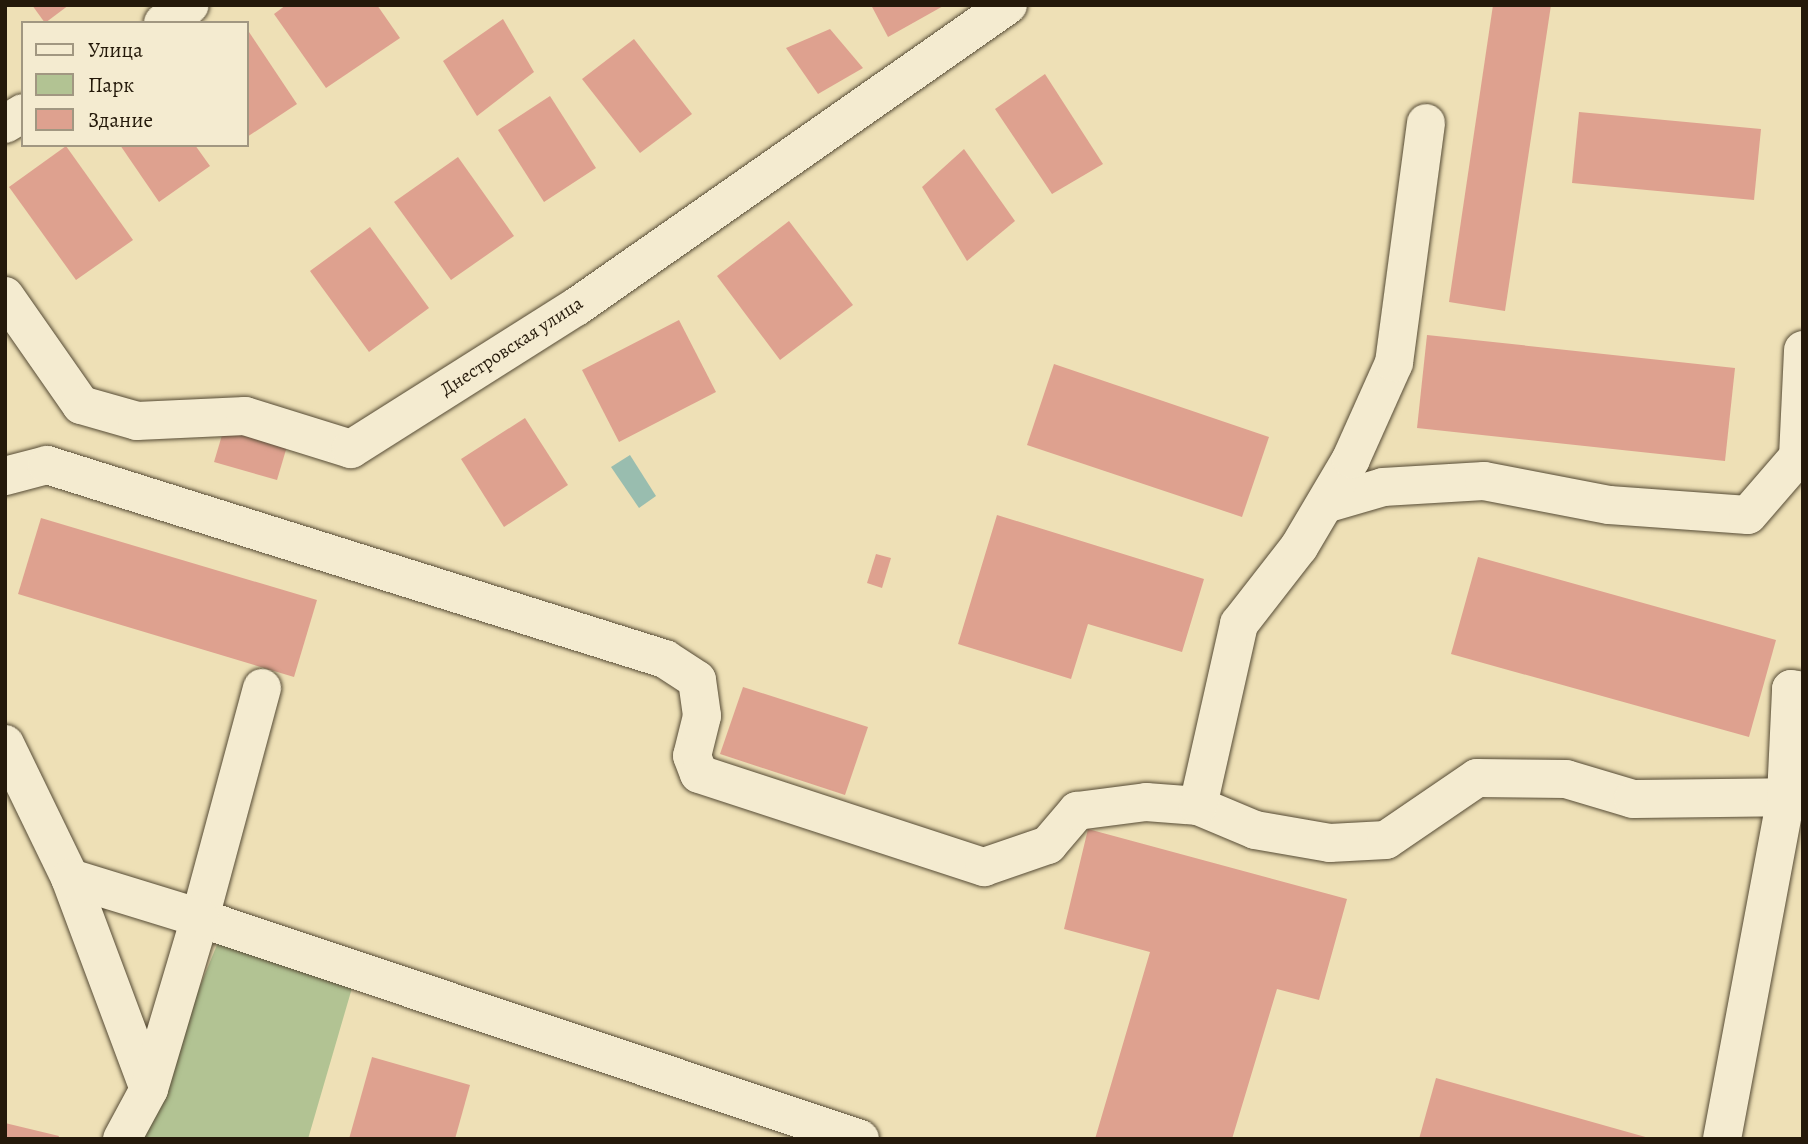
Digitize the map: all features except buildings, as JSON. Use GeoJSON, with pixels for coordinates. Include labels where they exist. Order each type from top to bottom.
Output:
{"type":"FeatureCollection","features":[{"type":"Feature","properties":{"kind":"street"},"geometry":{"type":"LineString","coordinates":[[166,21],[190,5]]}},
{"type":"Feature","properties":{"kind":"street","name":"Днестровская улица"},"geometry":{"type":"LineString","coordinates":[[5,296],[81,405],[137,421],[244,416],[351,449],[576,307],[1007,5]]}},
{"type":"Feature","properties":{"kind":"street"},"geometry":{"type":"LineString","coordinates":[[5,124],[21,114]]}},
{"type":"Feature","properties":{"kind":"street"},"geometry":{"type":"LineString","coordinates":[[1198,806],[1239,624],[1325,504],[1394,363],[1426,123]]}},
{"type":"Feature","properties":{"kind":"street"},"geometry":{"type":"LineString","coordinates":[[1325,504],[1383,487],[1484,481],[1608,505],[1748,515],[1798,457],[1803,350]]}},
{"type":"Feature","properties":{"kind":"street"},"geometry":{"type":"LineString","coordinates":[[5,476],[47,465],[664,659],[698,680],[702,716],[692,757],[699,774],[923,851],[984,867],[1048,845],[1077,811],[1146,802],[1198,806],[1255,830],[1331,843],[1386,840],[1477,778],[1566,779],[1633,799],[1786,797]]}},
{"type":"Feature","properties":{"kind":"street"},"geometry":{"type":"LineString","coordinates":[[122,1139],[149,1089],[200,918],[262,688]]}},
{"type":"Feature","properties":{"kind":"street"},"geometry":{"type":"LineString","coordinates":[[1722,1139],[1786,797],[1791,689],[1803,691]]}},
{"type":"Feature","properties":{"kind":"street"},"geometry":{"type":"LineString","coordinates":[[5,744],[70,878],[149,1089]]}},
{"type":"Feature","properties":{"kind":"street"},"geometry":{"type":"LineString","coordinates":[[70,878],[200,918],[767,1126],[860,1139]]}},
{"type":"Feature","properties":{"kind":"green space"},"geometry":{"type":"Polygon","coordinates":[[[219,940],[352,988],[308,1139],[137,1139],[219,940]]]}},
{"type":"Feature","properties":{"kind":"shaded area"},"geometry":{"type":"Polygon","coordinates":[[[630,455],[656,496],[639,508],[611,467],[630,455]]]}}]}
